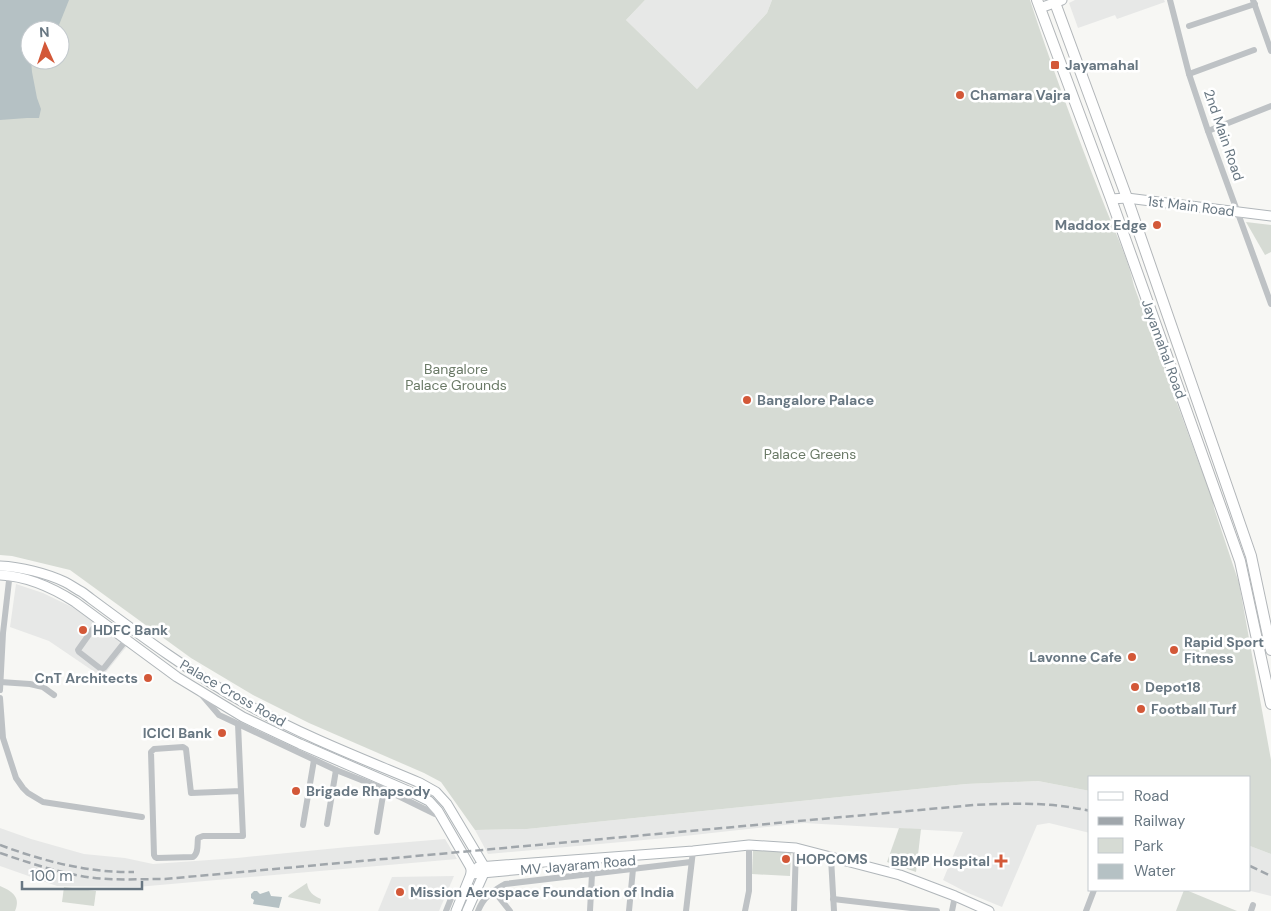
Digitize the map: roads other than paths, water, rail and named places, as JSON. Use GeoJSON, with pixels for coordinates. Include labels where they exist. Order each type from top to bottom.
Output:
{"type":"FeatureCollection","features":[{"type":"Feature","properties":{"kind":"main road","name":"Jayamahal Road"},"geometry":{"type":"LineString","coordinates":[[1057,1],[1251,556],[1271,650]]}},
{"type":"Feature","properties":{"kind":"main road","name":"Jayamahal Road"},"geometry":{"type":"LineString","coordinates":[[1039,3],[1240,561],[1271,704]]}},
{"type":"Feature","properties":{"kind":"street","name":"2nd Main Road"},"geometry":{"type":"LineString","coordinates":[[1170,0],[1189,74],[1271,304]]}},
{"type":"Feature","properties":{"kind":"street"},"geometry":{"type":"LineString","coordinates":[[1039,3],[1057,1]]}},
{"type":"Feature","properties":{"kind":"street"},"geometry":{"type":"LineString","coordinates":[[1189,26],[1254,2],[1268,35],[1271,50]]}},
{"type":"Feature","properties":{"kind":"street"},"geometry":{"type":"LineString","coordinates":[[1189,74],[1254,50]]}},
{"type":"Feature","properties":{"kind":"street"},"geometry":{"type":"LineString","coordinates":[[1208,131],[1271,106]]}},
{"type":"Feature","properties":{"kind":"street","name":"1st Main Road"},"geometry":{"type":"LineString","coordinates":[[1110,199],[1127,198],[1271,216]]}},
{"type":"Feature","properties":{"kind":"street","name":"Palace Cross Road"},"geometry":{"type":"LineString","coordinates":[[0,566],[7,572],[60,592],[100,619],[177,677],[243,717],[429,801],[438,811],[471,871]]}},
{"type":"Feature","properties":{"kind":"street"},"geometry":{"type":"LineString","coordinates":[[0,690],[7,572]]}},
{"type":"Feature","properties":{"kind":"street","name":"Palace Cross Road"},"geometry":{"type":"LineString","coordinates":[[7,572],[46,574],[65,582],[82,592],[184,667],[248,705],[305,734],[420,783],[436,792],[447,804],[484,870]]}},
{"type":"Feature","properties":{"kind":"street"},"geometry":{"type":"LineString","coordinates":[[100,619],[78,650],[79,652],[101,669],[104,668],[127,640]]}},
{"type":"Feature","properties":{"kind":"street"},"geometry":{"type":"LineString","coordinates":[[177,677],[184,667]]}},
{"type":"Feature","properties":{"kind":"street"},"geometry":{"type":"LineString","coordinates":[[0,682],[43,687],[54,695]]}},
{"type":"Feature","properties":{"kind":"street"},"geometry":{"type":"LineString","coordinates":[[197,689],[219,715],[435,814]]}},
{"type":"Feature","properties":{"kind":"street"},"geometry":{"type":"LineString","coordinates":[[0,698],[2,738],[16,778],[28,793],[43,802],[142,817]]}},
{"type":"Feature","properties":{"kind":"street"},"geometry":{"type":"LineString","coordinates":[[238,724],[241,791],[243,836],[200,837],[198,838],[195,856],[155,857],[152,750],[183,747],[186,749],[191,793],[241,791]]}},
{"type":"Feature","properties":{"kind":"street"},"geometry":{"type":"LineString","coordinates":[[303,825],[314,760]]}},
{"type":"Feature","properties":{"kind":"street"},"geometry":{"type":"LineString","coordinates":[[327,824],[336,770]]}},
{"type":"Feature","properties":{"kind":"street"},"geometry":{"type":"LineString","coordinates":[[377,832],[384,789]]}},
{"type":"Feature","properties":{"kind":"street"},"geometry":{"type":"LineString","coordinates":[[450,833],[460,827]]}},
{"type":"Feature","properties":{"kind":"street"},"geometry":{"type":"LineString","coordinates":[[745,911],[749,891],[749,844]]}},
{"type":"Feature","properties":{"kind":"street","name":"MV Jayaram Road"},"geometry":{"type":"LineString","coordinates":[[471,871],[749,844],[796,848],[900,875],[986,910]]}},
{"type":"Feature","properties":{"kind":"street"},"geometry":{"type":"LineString","coordinates":[[794,911],[796,848]]}},
{"type":"Feature","properties":{"kind":"street"},"geometry":{"type":"LineString","coordinates":[[686,911],[691,862],[689,851]]}},
{"type":"Feature","properties":{"kind":"street"},"geometry":{"type":"LineString","coordinates":[[831,858],[834,911]]}},
{"type":"Feature","properties":{"kind":"street"},"geometry":{"type":"LineString","coordinates":[[478,911],[490,893],[505,884],[691,862]]}},
{"type":"Feature","properties":{"kind":"street"},"geometry":{"type":"LineString","coordinates":[[629,911],[633,869]]}},
{"type":"Feature","properties":{"kind":"street"},"geometry":{"type":"LineString","coordinates":[[467,911],[484,870]]}},
{"type":"Feature","properties":{"kind":"street"},"geometry":{"type":"LineString","coordinates":[[456,911],[471,871]]}},
{"type":"Feature","properties":{"kind":"street"},"geometry":{"type":"LineString","coordinates":[[590,911],[592,874]]}},
{"type":"Feature","properties":{"kind":"street"},"geometry":{"type":"LineString","coordinates":[[446,911],[454,891]]}},
{"type":"Feature","properties":{"kind":"street"},"geometry":{"type":"LineString","coordinates":[[494,891],[510,911]]}},
{"type":"Feature","properties":{"kind":"street"},"geometry":{"type":"LineString","coordinates":[[1086,911],[1094,891]]}},
{"type":"Feature","properties":{"kind":"street"},"geometry":{"type":"LineString","coordinates":[[952,911],[955,896]]}},
{"type":"Feature","properties":{"kind":"street"},"geometry":{"type":"LineString","coordinates":[[833,899],[879,908],[937,911]]}},
{"type":"Feature","properties":{"kind":"water"},"geometry":{"type":"Polygon","coordinates":[[[0,0],[69,0],[61,20],[20,20],[20,70],[32,70],[41,109],[39,118],[0,120],[0,0]]]}},
{"type":"Feature","properties":{"kind":"water"},"geometry":{"type":"Polygon","coordinates":[[[254,891],[260,894],[269,891],[271,896],[282,897],[279,908],[253,904],[254,900],[251,898],[251,894],[254,891]]]}},
{"type":"Feature","properties":{"kind":"railway"},"geometry":{"type":"LineString","coordinates":[[0,853],[50,869],[91,878],[165,879],[974,805],[1046,805],[1088,811]]}},
{"type":"Feature","properties":{"kind":"railway"},"geometry":{"type":"LineString","coordinates":[[0,845],[66,865],[117,872],[134,872]]}},
{"type":"Feature","properties":{"kind":"railway"},"geometry":{"type":"LineString","coordinates":[[1251,866],[1271,876]]}},
{"type":"Feature","properties":{"kind":"place","name":"Jayamahal"},"geometry":{"type":"Point","coordinates":[1055,65]}},
{"type":"Feature","properties":{"kind":"place","name":"Chamara Vajra"},"geometry":{"type":"Point","coordinates":[960,95]}},
{"type":"Feature","properties":{"kind":"place","name":"Maddox Edge"},"geometry":{"type":"Point","coordinates":[1157,225]}},
{"type":"Feature","properties":{"kind":"place","name":"Bangalore Palace"},"geometry":{"type":"Point","coordinates":[747,400]}},
{"type":"Feature","properties":{"kind":"place","name":"HDFC Bank"},"geometry":{"type":"Point","coordinates":[83,630]}},
{"type":"Feature","properties":{"kind":"place","name":"Rapid Sport Fitness"},"geometry":{"type":"Point","coordinates":[1174,650]}},
{"type":"Feature","properties":{"kind":"place","name":"Lavonne Cafe"},"geometry":{"type":"Point","coordinates":[1132,657]}},
{"type":"Feature","properties":{"kind":"place","name":"CnT Architects"},"geometry":{"type":"Point","coordinates":[148,678]}},
{"type":"Feature","properties":{"kind":"place","name":"Depot18"},"geometry":{"type":"Point","coordinates":[1135,687]}},
{"type":"Feature","properties":{"kind":"place","name":"Football Turf"},"geometry":{"type":"Point","coordinates":[1141,709]}},
{"type":"Feature","properties":{"kind":"place","name":"ICICI Bank"},"geometry":{"type":"Point","coordinates":[222,733]}},
{"type":"Feature","properties":{"kind":"place","name":"Brigade Rhapsody"},"geometry":{"type":"Point","coordinates":[296,791]}},
{"type":"Feature","properties":{"kind":"place","name":"HOPCOMS"},"geometry":{"type":"Point","coordinates":[786,859]}},
{"type":"Feature","properties":{"kind":"place","name":"BBMP Hospital"},"geometry":{"type":"Point","coordinates":[1001,861]}},
{"type":"Feature","properties":{"kind":"place","name":"Mission Aerospace Foundation of India"},"geometry":{"type":"Point","coordinates":[400,892]}},
{"type":"Feature","properties":{"kind":"park label","name":"Bangalore Palace Grounds"},"geometry":{"type":"Point","coordinates":[456,378]}},
{"type":"Feature","properties":{"kind":"park label","name":"Palace Greens"},"geometry":{"type":"Point","coordinates":[810,454]}}]}
